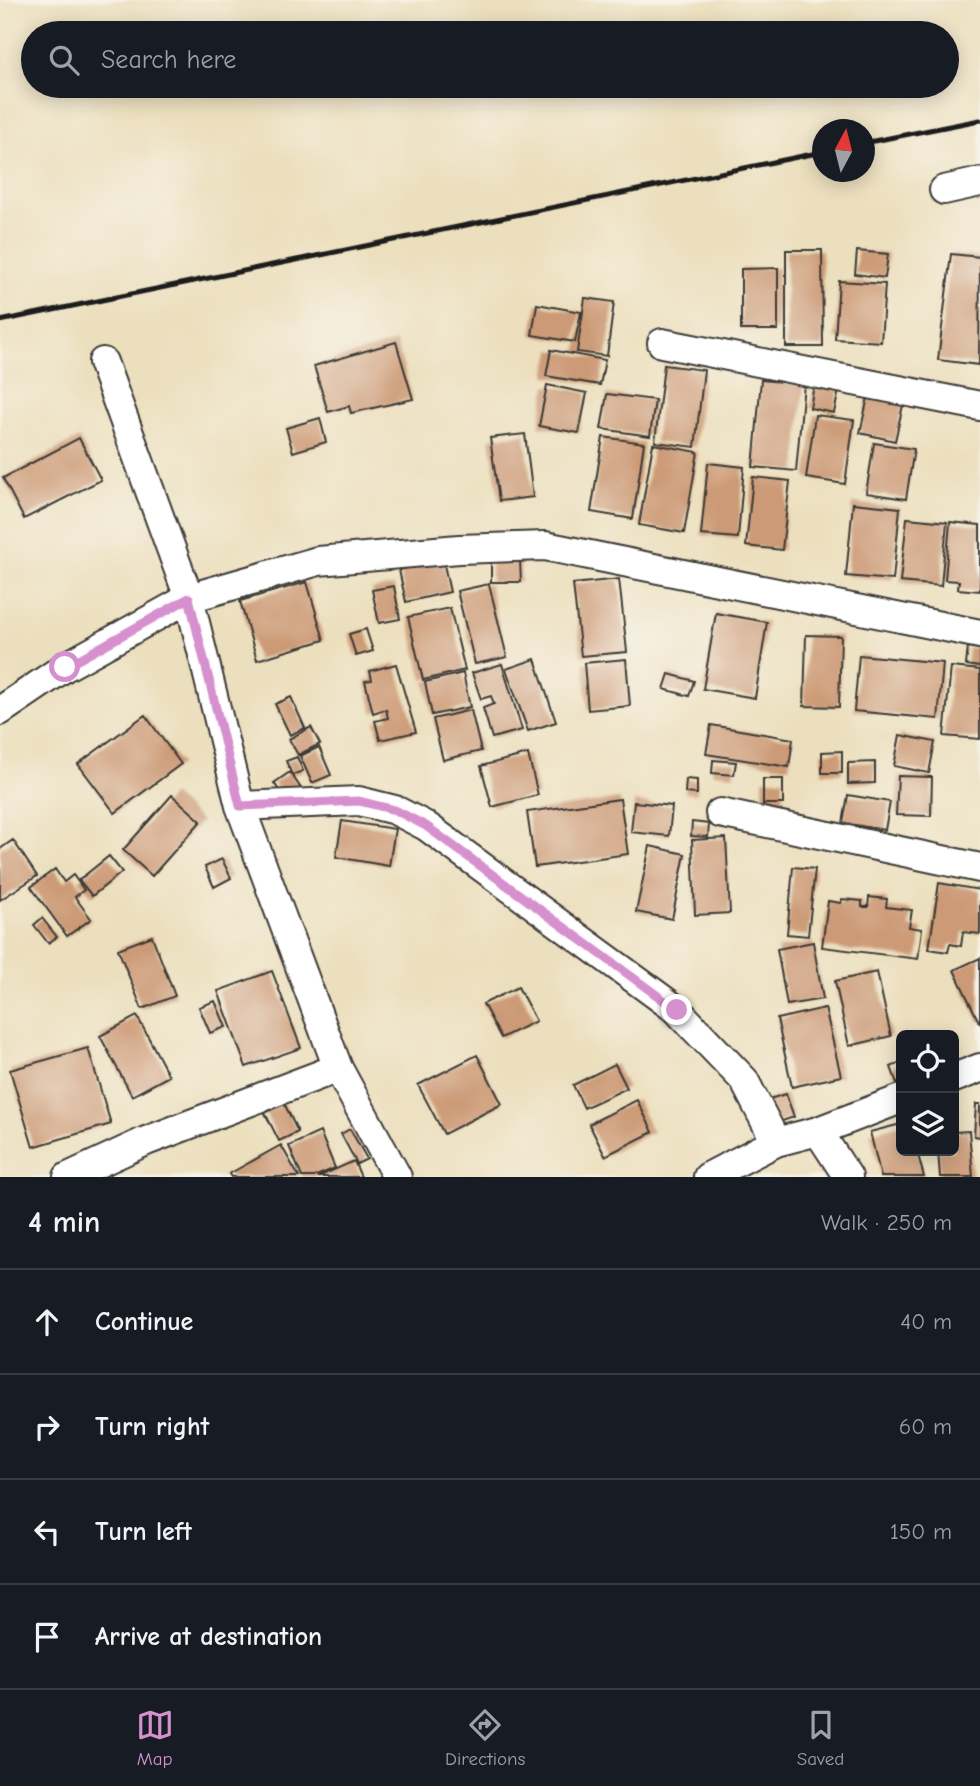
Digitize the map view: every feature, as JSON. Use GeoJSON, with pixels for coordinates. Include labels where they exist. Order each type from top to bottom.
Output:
{"type":"FeatureCollection","features":[{"type":"Feature","properties":{"kind":"street"},"geometry":{"type":"LineString","coordinates":[[944,190],[980,182]]}},
{"type":"Feature","properties":{"kind":"street"},"geometry":{"type":"LineString","coordinates":[[662,343],[980,406]]}},
{"type":"Feature","properties":{"kind":"street"},"geometry":{"type":"LineString","coordinates":[[103,362],[189,598],[240,806],[338,1068],[397,1177]]}},
{"type":"Feature","properties":{"kind":"street"},"geometry":{"type":"LineString","coordinates":[[0,710],[65,667],[189,598],[318,561],[459,549],[545,546],[980,634]]}},
{"type":"Feature","properties":{"kind":"street"},"geometry":{"type":"LineString","coordinates":[[240,806],[359,801],[395,810],[426,826],[677,1010],[744,1080],[776,1142]]}},
{"type":"Feature","properties":{"kind":"street"},"geometry":{"type":"LineString","coordinates":[[720,813],[980,868]]}},
{"type":"Feature","properties":{"kind":"street"},"geometry":{"type":"LineString","coordinates":[[68,1177],[146,1141],[338,1068]]}},
{"type":"Feature","properties":{"kind":"street"},"geometry":{"type":"LineString","coordinates":[[959,1076],[980,1068]]}},
{"type":"Feature","properties":{"kind":"street"},"geometry":{"type":"LineString","coordinates":[[708,1177],[776,1142],[818,1131],[896,1100]]}},
{"type":"Feature","properties":{"kind":"street"},"geometry":{"type":"LineString","coordinates":[[818,1131],[848,1177]]}},
{"type":"Feature","properties":{"kind":"building"},"geometry":{"type":"Polygon","coordinates":[[[786,250],[822,250],[823,347],[786,347],[786,250]]]}},
{"type":"Feature","properties":{"kind":"building"},"geometry":{"type":"Polygon","coordinates":[[[857,251],[888,254],[885,278],[855,274],[857,251]]]}},
{"type":"Feature","properties":{"kind":"building"},"geometry":{"type":"Polygon","coordinates":[[[951,254],[980,257],[979,365],[938,360],[951,254]]]}},
{"type":"Feature","properties":{"kind":"building"},"geometry":{"type":"Polygon","coordinates":[[[778,268],[778,330],[741,330],[741,269],[778,268]]]}},
{"type":"Feature","properties":{"kind":"building"},"geometry":{"type":"Polygon","coordinates":[[[839,281],[885,284],[881,342],[835,339],[839,281]]]}},
{"type":"Feature","properties":{"kind":"building"},"geometry":{"type":"Polygon","coordinates":[[[585,298],[614,302],[607,356],[577,352],[585,298]]]}},
{"type":"Feature","properties":{"kind":"building"},"geometry":{"type":"Polygon","coordinates":[[[537,304],[581,312],[575,342],[532,335],[537,304]]]}},
{"type":"Feature","properties":{"kind":"building"},"geometry":{"type":"Polygon","coordinates":[[[396,342],[413,399],[351,413],[349,406],[328,412],[314,366],[396,342]]]}},
{"type":"Feature","properties":{"kind":"building"},"geometry":{"type":"Polygon","coordinates":[[[551,350],[605,360],[600,385],[546,376],[551,350]]]}},
{"type":"Feature","properties":{"kind":"building"},"geometry":{"type":"Polygon","coordinates":[[[664,365],[704,370],[695,447],[655,442],[664,365]]]}},
{"type":"Feature","properties":{"kind":"building"},"geometry":{"type":"Polygon","coordinates":[[[761,380],[804,384],[796,471],[753,467],[761,380]]]}},
{"type":"Feature","properties":{"kind":"building"},"geometry":{"type":"Polygon","coordinates":[[[547,385],[587,393],[579,433],[539,426],[547,385]]]}},
{"type":"Feature","properties":{"kind":"building"},"geometry":{"type":"Polygon","coordinates":[[[814,385],[839,390],[834,413],[810,408],[814,385]]]}},
{"type":"Feature","properties":{"kind":"building"},"geometry":{"type":"Polygon","coordinates":[[[607,394],[655,400],[650,436],[601,429],[607,394]]]}},
{"type":"Feature","properties":{"kind":"building"},"geometry":{"type":"Polygon","coordinates":[[[868,397],[903,405],[895,441],[860,433],[868,397]]]}},
{"type":"Feature","properties":{"kind":"building"},"geometry":{"type":"Polygon","coordinates":[[[815,415],[854,420],[845,484],[806,478],[815,415]]]}},
{"type":"Feature","properties":{"kind":"building"},"geometry":{"type":"Polygon","coordinates":[[[320,418],[326,442],[293,452],[286,428],[320,418]]]}},
{"type":"Feature","properties":{"kind":"building"},"geometry":{"type":"Polygon","coordinates":[[[525,434],[533,497],[499,501],[490,438],[525,434]]]}},
{"type":"Feature","properties":{"kind":"building"},"geometry":{"type":"Polygon","coordinates":[[[603,437],[644,443],[633,519],[591,512],[603,437]]]}},
{"type":"Feature","properties":{"kind":"building"},"geometry":{"type":"Polygon","coordinates":[[[79,438],[101,480],[24,519],[3,478],[79,438]]]}},
{"type":"Feature","properties":{"kind":"building"},"geometry":{"type":"Polygon","coordinates":[[[874,443],[914,449],[906,499],[866,493],[874,443]]]}},
{"type":"Feature","properties":{"kind":"building"},"geometry":{"type":"Polygon","coordinates":[[[653,444],[698,452],[684,533],[639,525],[653,444]]]}},
{"type":"Feature","properties":{"kind":"building"},"geometry":{"type":"Polygon","coordinates":[[[708,463],[744,467],[738,538],[701,535],[708,463]]]}},
{"type":"Feature","properties":{"kind":"building"},"geometry":{"type":"Polygon","coordinates":[[[753,477],[790,481],[782,550],[746,546],[753,477]]]}},
{"type":"Feature","properties":{"kind":"building"},"geometry":{"type":"Polygon","coordinates":[[[853,503],[900,508],[893,580],[846,576],[853,503]]]}},
{"type":"Feature","properties":{"kind":"building"},"geometry":{"type":"Polygon","coordinates":[[[907,518],[947,522],[941,586],[900,582],[907,518]]]}},
{"type":"Feature","properties":{"kind":"building"},"geometry":{"type":"Polygon","coordinates":[[[950,522],[980,525],[980,591],[958,589],[959,581],[945,580],[950,522]]]}},
{"type":"Feature","properties":{"kind":"building"},"geometry":{"type":"Polygon","coordinates":[[[443,560],[450,592],[406,602],[399,570],[443,560]]]}},
{"type":"Feature","properties":{"kind":"building"},"geometry":{"type":"Polygon","coordinates":[[[491,560],[520,560],[521,582],[491,582],[491,560]]]}},
{"type":"Feature","properties":{"kind":"building"},"geometry":{"type":"Polygon","coordinates":[[[619,579],[627,652],[581,656],[573,584],[619,579]]]}},
{"type":"Feature","properties":{"kind":"building"},"geometry":{"type":"Polygon","coordinates":[[[307,582],[324,640],[257,660],[240,601],[307,582]]]}},
{"type":"Feature","properties":{"kind":"building"},"geometry":{"type":"Polygon","coordinates":[[[489,584],[507,657],[475,664],[457,591],[489,584]]]}},
{"type":"Feature","properties":{"kind":"building"},"geometry":{"type":"Polygon","coordinates":[[[394,586],[400,619],[379,623],[372,590],[394,586]]]}},
{"type":"Feature","properties":{"kind":"building"},"geometry":{"type":"Polygon","coordinates":[[[450,608],[465,670],[423,680],[408,617],[450,608]]]}},
{"type":"Feature","properties":{"kind":"building"},"geometry":{"type":"Polygon","coordinates":[[[716,613],[767,622],[755,698],[703,689],[716,613]]]}},
{"type":"Feature","properties":{"kind":"building"},"geometry":{"type":"Polygon","coordinates":[[[366,629],[373,651],[356,656],[349,634],[366,629]]]}},
{"type":"Feature","properties":{"kind":"building"},"geometry":{"type":"Polygon","coordinates":[[[806,635],[841,636],[839,707],[804,706],[806,635]]]}},
{"type":"Feature","properties":{"kind":"building"},"geometry":{"type":"Polygon","coordinates":[[[968,647],[980,649],[980,667],[966,665],[968,647]]]}},
{"type":"Feature","properties":{"kind":"building"},"geometry":{"type":"Polygon","coordinates":[[[859,655],[943,663],[938,719],[854,711],[859,655]]]}},
{"type":"Feature","properties":{"kind":"building"},"geometry":{"type":"Polygon","coordinates":[[[535,659],[556,722],[528,731],[506,669],[535,659]]]}},
{"type":"Feature","properties":{"kind":"building"},"geometry":{"type":"Polygon","coordinates":[[[626,659],[630,706],[588,710],[584,663],[626,659]]]}},
{"type":"Feature","properties":{"kind":"building"},"geometry":{"type":"Polygon","coordinates":[[[396,664],[416,732],[380,740],[375,721],[388,718],[386,709],[373,713],[365,681],[372,680],[370,671],[396,664]]]}},
{"type":"Feature","properties":{"kind":"building"},"geometry":{"type":"Polygon","coordinates":[[[502,664],[522,730],[492,738],[483,708],[494,704],[491,696],[481,699],[472,673],[502,664]]]}},
{"type":"Feature","properties":{"kind":"building"},"geometry":{"type":"Polygon","coordinates":[[[951,667],[980,670],[980,739],[944,736],[951,667]]]}},
{"type":"Feature","properties":{"kind":"building"},"geometry":{"type":"Polygon","coordinates":[[[463,673],[470,707],[432,715],[425,682],[463,673]]]}},
{"type":"Feature","properties":{"kind":"building"},"geometry":{"type":"Polygon","coordinates":[[[669,674],[694,681],[689,696],[664,689],[669,674]]]}},
{"type":"Feature","properties":{"kind":"building"},"geometry":{"type":"Polygon","coordinates":[[[291,697],[305,728],[290,735],[275,704],[291,697]]]}},
{"type":"Feature","properties":{"kind":"building"},"geometry":{"type":"Polygon","coordinates":[[[471,710],[481,751],[443,760],[433,719],[471,710]]]}},
{"type":"Feature","properties":{"kind":"building"},"geometry":{"type":"Polygon","coordinates":[[[145,715],[181,764],[115,813],[78,764],[145,715]]]}},
{"type":"Feature","properties":{"kind":"building"},"geometry":{"type":"Polygon","coordinates":[[[711,725],[793,739],[789,767],[706,754],[711,725]]]}},
{"type":"Feature","properties":{"kind":"building"},"geometry":{"type":"Polygon","coordinates":[[[311,727],[320,744],[298,755],[289,739],[311,727]]]}},
{"type":"Feature","properties":{"kind":"building"},"geometry":{"type":"Polygon","coordinates":[[[900,735],[935,742],[929,773],[894,766],[900,735]]]}},
{"type":"Feature","properties":{"kind":"building"},"geometry":{"type":"Polygon","coordinates":[[[319,747],[331,775],[312,783],[300,756],[319,747]]]}},
{"type":"Feature","properties":{"kind":"building"},"geometry":{"type":"Polygon","coordinates":[[[842,751],[842,773],[822,773],[822,752],[842,751]]]}},
{"type":"Feature","properties":{"kind":"building"},"geometry":{"type":"Polygon","coordinates":[[[528,754],[538,795],[492,807],[481,766],[528,754]]]}},
{"type":"Feature","properties":{"kind":"building"},"geometry":{"type":"Polygon","coordinates":[[[297,757],[303,771],[292,775],[286,761],[297,757]]]}},
{"type":"Feature","properties":{"kind":"building"},"geometry":{"type":"Polygon","coordinates":[[[713,760],[736,762],[734,775],[712,773],[713,760]]]}},
{"type":"Feature","properties":{"kind":"building"},"geometry":{"type":"Polygon","coordinates":[[[875,762],[875,783],[848,784],[848,763],[875,762]]]}},
{"type":"Feature","properties":{"kind":"building"},"geometry":{"type":"Polygon","coordinates":[[[290,772],[302,790],[286,800],[274,783],[290,772]]]}},
{"type":"Feature","properties":{"kind":"building"},"geometry":{"type":"Polygon","coordinates":[[[898,776],[932,777],[931,816],[896,815],[898,776]]]}},
{"type":"Feature","properties":{"kind":"building"},"geometry":{"type":"Polygon","coordinates":[[[686,779],[697,780],[697,794],[685,793],[686,779]]]}},
{"type":"Feature","properties":{"kind":"building"},"geometry":{"type":"Polygon","coordinates":[[[763,779],[783,779],[783,804],[763,804],[763,779]]]}},
{"type":"Feature","properties":{"kind":"building"},"geometry":{"type":"Polygon","coordinates":[[[172,795],[201,821],[152,876],[123,850],[172,795]]]}},
{"type":"Feature","properties":{"kind":"building"},"geometry":{"type":"Polygon","coordinates":[[[848,795],[890,802],[885,830],[843,823],[848,795]]]}},
{"type":"Feature","properties":{"kind":"building"},"geometry":{"type":"Polygon","coordinates":[[[620,799],[628,854],[535,867],[527,812],[620,799]]]}},
{"type":"Feature","properties":{"kind":"building"},"geometry":{"type":"Polygon","coordinates":[[[634,802],[672,806],[669,836],[631,832],[634,802]]]}},
{"type":"Feature","properties":{"kind":"building"},"geometry":{"type":"Polygon","coordinates":[[[342,821],[395,829],[389,866],[336,857],[342,821]]]}},
{"type":"Feature","properties":{"kind":"building"},"geometry":{"type":"Polygon","coordinates":[[[692,822],[709,824],[708,837],[691,836],[692,822]]]}},
{"type":"Feature","properties":{"kind":"building"},"geometry":{"type":"Polygon","coordinates":[[[726,838],[730,913],[695,915],[692,840],[726,838]]]}},
{"type":"Feature","properties":{"kind":"building"},"geometry":{"type":"Polygon","coordinates":[[[13,840],[37,876],[0,900],[0,849],[13,840]]]}},
{"type":"Feature","properties":{"kind":"building"},"geometry":{"type":"Polygon","coordinates":[[[650,846],[685,854],[672,919],[636,912],[650,846]]]}},
{"type":"Feature","properties":{"kind":"building"},"geometry":{"type":"Polygon","coordinates":[[[109,856],[122,872],[92,896],[79,880],[109,856]]]}},
{"type":"Feature","properties":{"kind":"building"},"geometry":{"type":"Polygon","coordinates":[[[222,859],[231,878],[214,887],[205,867],[222,859]]]}},
{"type":"Feature","properties":{"kind":"building"},"geometry":{"type":"Polygon","coordinates":[[[793,867],[815,869],[808,936],[787,934],[793,867]]]}},
{"type":"Feature","properties":{"kind":"building"},"geometry":{"type":"Polygon","coordinates":[[[55,869],[64,882],[73,875],[84,890],[75,897],[91,919],[67,936],[31,887],[55,869]]]}},
{"type":"Feature","properties":{"kind":"building"},"geometry":{"type":"Polygon","coordinates":[[[939,883],[980,890],[980,934],[963,932],[961,946],[950,944],[948,952],[929,949],[939,883]]]}},
{"type":"Feature","properties":{"kind":"building"},"geometry":{"type":"Polygon","coordinates":[[[869,897],[887,899],[886,907],[912,910],[909,927],[922,929],[918,959],[822,947],[828,901],[862,901],[862,907],[868,907],[869,897]]]}},
{"type":"Feature","properties":{"kind":"building"},"geometry":{"type":"Polygon","coordinates":[[[42,918],[57,937],[48,943],[34,925],[42,918]]]}},
{"type":"Feature","properties":{"kind":"building"},"geometry":{"type":"Polygon","coordinates":[[[152,936],[175,996],[142,1009],[118,949],[152,936]]]}},
{"type":"Feature","properties":{"kind":"building"},"geometry":{"type":"Polygon","coordinates":[[[813,942],[823,999],[787,1005],[777,949],[813,942]]]}},
{"type":"Feature","properties":{"kind":"building"},"geometry":{"type":"Polygon","coordinates":[[[980,958],[980,1024],[954,970],[980,958]]]}},
{"type":"Feature","properties":{"kind":"building"},"geometry":{"type":"Polygon","coordinates":[[[272,971],[301,1048],[246,1067],[218,991],[272,971]]]}},
{"type":"Feature","properties":{"kind":"building"},"geometry":{"type":"Polygon","coordinates":[[[877,972],[891,1036],[849,1046],[835,981],[877,972]]]}},
{"type":"Feature","properties":{"kind":"building"},"geometry":{"type":"Polygon","coordinates":[[[518,987],[536,1021],[501,1038],[483,1004],[518,987]]]}},
{"type":"Feature","properties":{"kind":"building"},"geometry":{"type":"Polygon","coordinates":[[[215,1001],[226,1027],[210,1033],[199,1007],[215,1001]]]}},
{"type":"Feature","properties":{"kind":"building"},"geometry":{"type":"Polygon","coordinates":[[[825,1008],[841,1076],[792,1087],[777,1019],[825,1008]]]}},
{"type":"Feature","properties":{"kind":"building"},"geometry":{"type":"Polygon","coordinates":[[[137,1016],[169,1076],[132,1096],[100,1036],[137,1016]]]}},
{"type":"Feature","properties":{"kind":"building"},"geometry":{"type":"Polygon","coordinates":[[[88,1048],[111,1124],[33,1147],[10,1070],[88,1048]]]}},
{"type":"Feature","properties":{"kind":"building"},"geometry":{"type":"Polygon","coordinates":[[[477,1055],[502,1104],[444,1134],[418,1085],[477,1055]]]}},
{"type":"Feature","properties":{"kind":"building"},"geometry":{"type":"Polygon","coordinates":[[[615,1064],[627,1088],[584,1108],[573,1085],[615,1064]]]}},
{"type":"Feature","properties":{"kind":"building"},"geometry":{"type":"Polygon","coordinates":[[[896,1064],[896,1080],[891,1067],[896,1064]]]}},
{"type":"Feature","properties":{"kind":"building"},"geometry":{"type":"Polygon","coordinates":[[[786,1094],[794,1117],[774,1124],[766,1100],[786,1094]]]}},
{"type":"Feature","properties":{"kind":"building"},"geometry":{"type":"Polygon","coordinates":[[[637,1100],[653,1132],[605,1156],[589,1124],[637,1100]]]}},
{"type":"Feature","properties":{"kind":"building"},"geometry":{"type":"Polygon","coordinates":[[[284,1103],[298,1132],[279,1141],[265,1113],[284,1103]]]}},
{"type":"Feature","properties":{"kind":"building"},"geometry":{"type":"Polygon","coordinates":[[[976,1104],[980,1104],[980,1137],[974,1136],[976,1104]]]}},
{"type":"Feature","properties":{"kind":"building"},"geometry":{"type":"Polygon","coordinates":[[[896,1125],[896,1156],[918,1156],[924,1177],[881,1177],[870,1132],[896,1125]]]}},
{"type":"Feature","properties":{"kind":"building"},"geometry":{"type":"Polygon","coordinates":[[[350,1129],[367,1159],[357,1164],[341,1134],[350,1129]]]}},
{"type":"Feature","properties":{"kind":"building"},"geometry":{"type":"Polygon","coordinates":[[[969,1131],[973,1177],[940,1177],[938,1156],[959,1156],[959,1132],[969,1131]]]}},
{"type":"Feature","properties":{"kind":"building"},"geometry":{"type":"Polygon","coordinates":[[[320,1132],[335,1168],[314,1177],[302,1177],[289,1146],[320,1132]]]}},
{"type":"Feature","properties":{"kind":"building"},"geometry":{"type":"Polygon","coordinates":[[[281,1145],[299,1177],[231,1177],[229,1174],[281,1145]]]}},
{"type":"Feature","properties":{"kind":"building"},"geometry":{"type":"Polygon","coordinates":[[[354,1161],[361,1177],[318,1177],[354,1161]]]}},
{"type":"Feature","properties":{"kind":"railway"},"geometry":{"type":"LineString","coordinates":[[875,141],[980,120]]}},
{"type":"Feature","properties":{"kind":"railway"},"geometry":{"type":"LineString","coordinates":[[0,321],[812,154]]}},
{"type":"Feature","properties":{"kind":"route"},"geometry":{"type":"LineString","coordinates":[[65,667],[189,598],[240,806],[359,801],[395,810],[426,826],[677,1010]]}}]}
